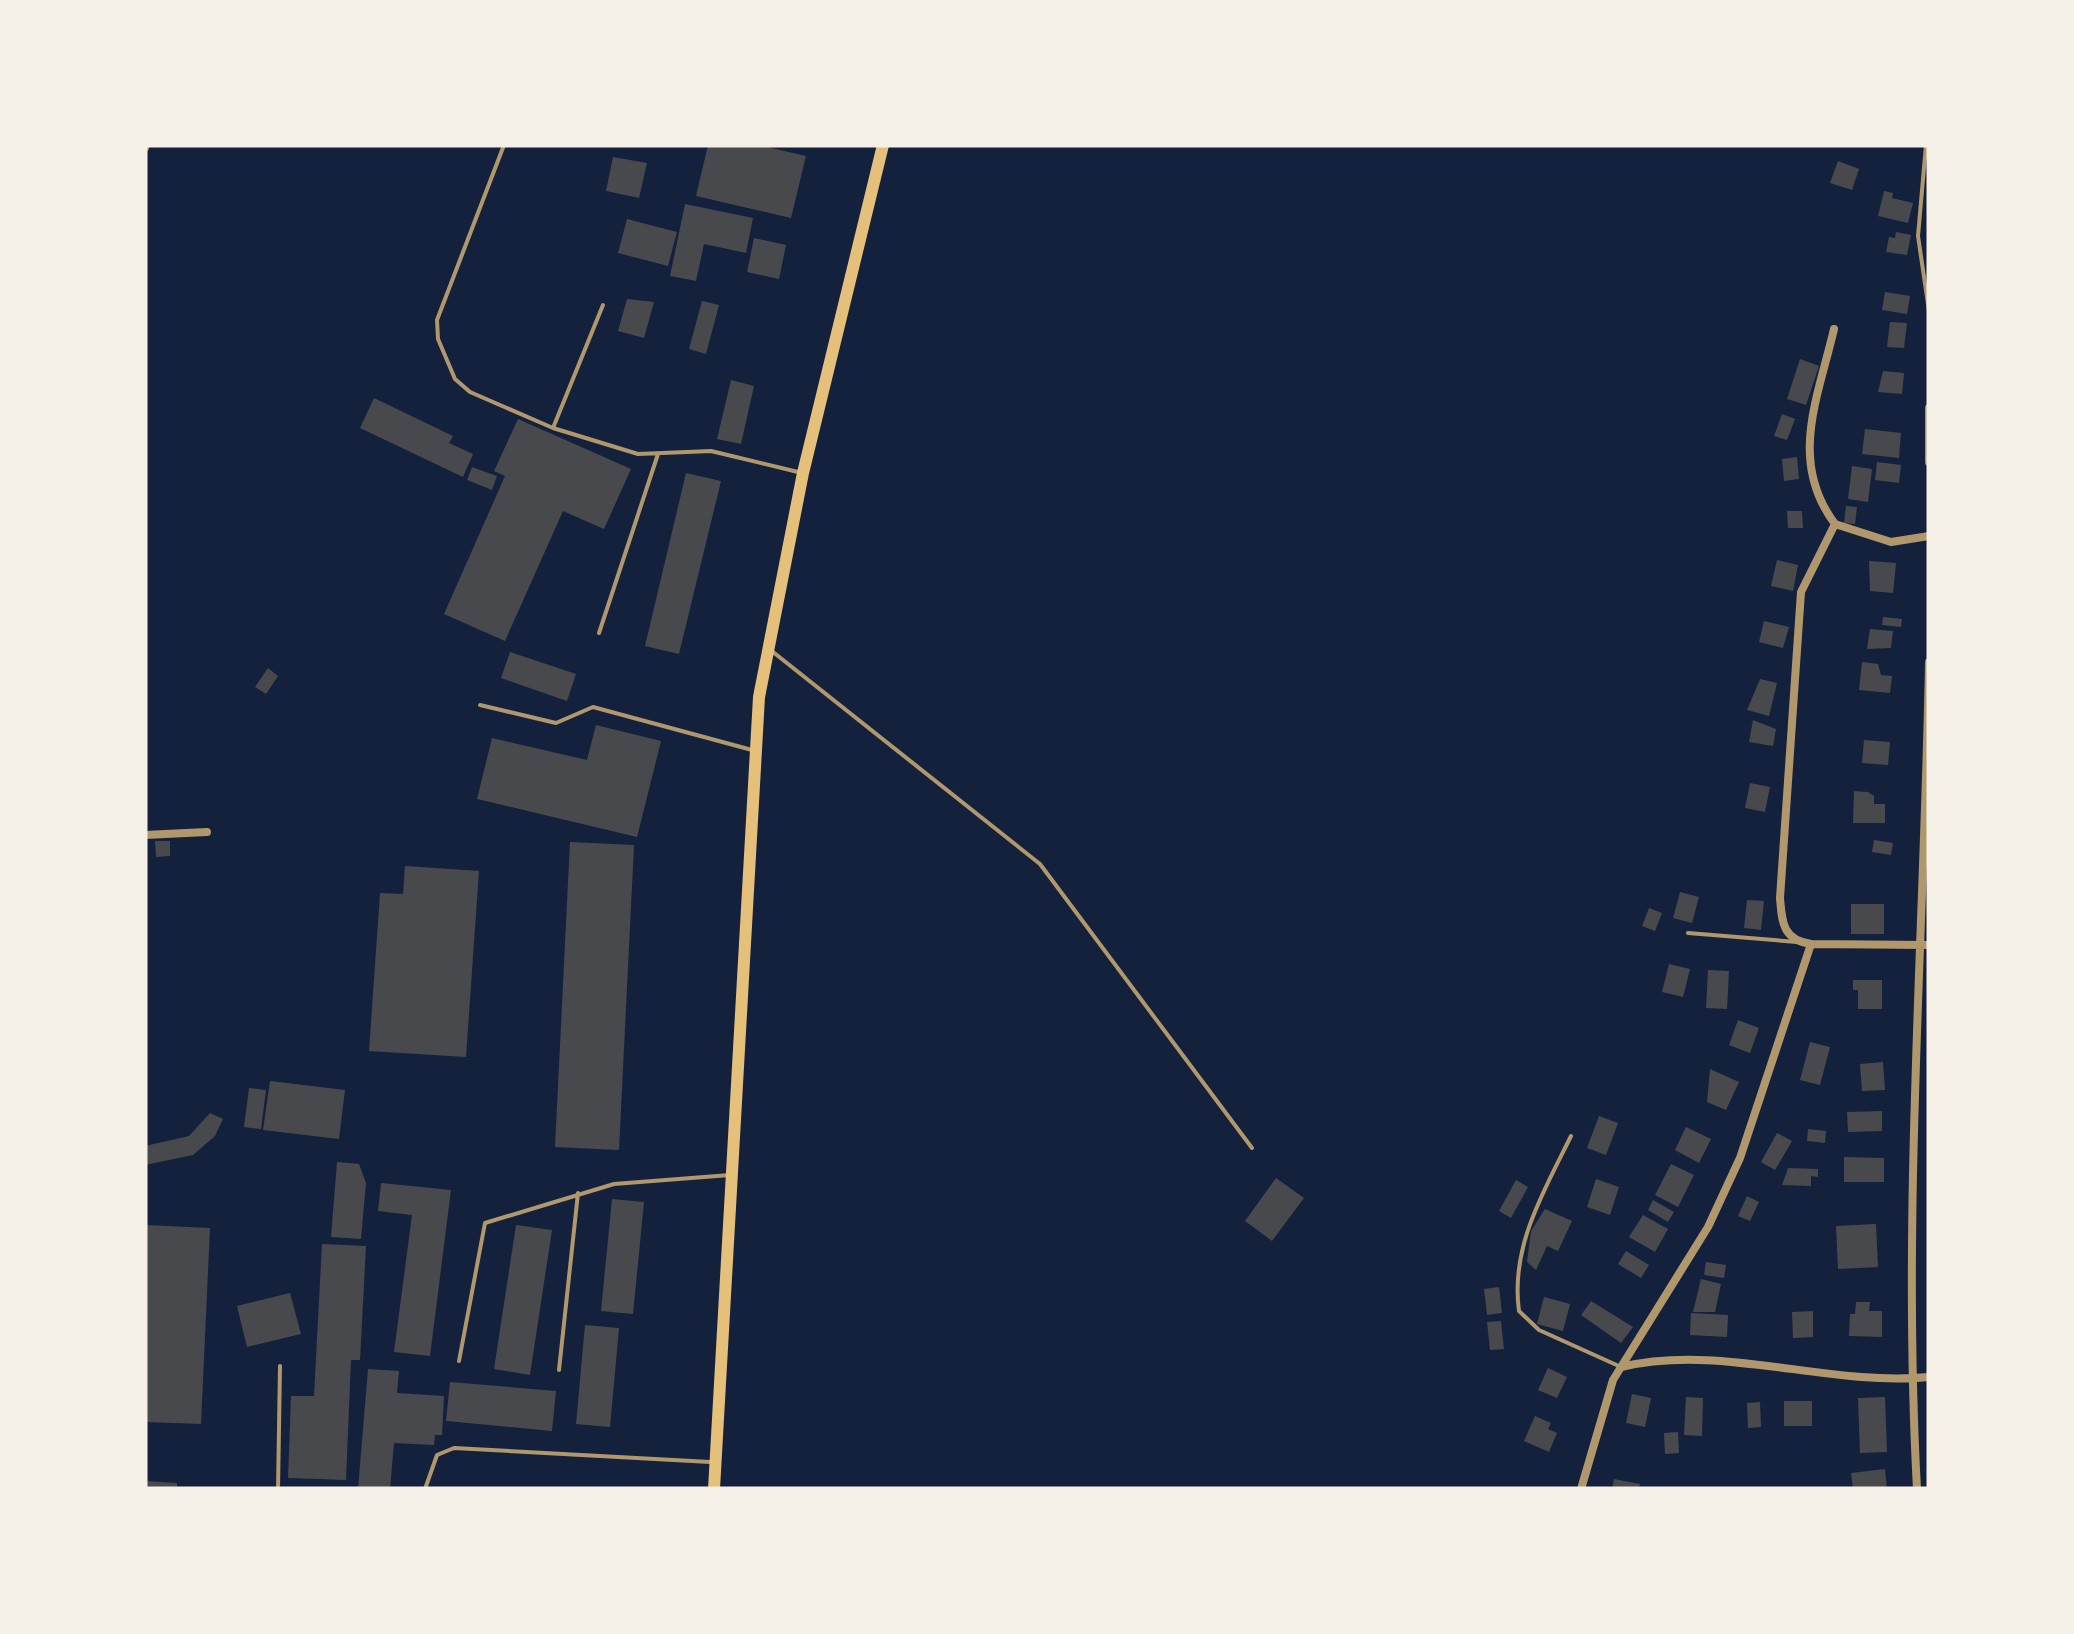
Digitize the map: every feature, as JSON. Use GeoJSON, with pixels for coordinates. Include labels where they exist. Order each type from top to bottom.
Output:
{"type":"FeatureCollection","features":[{"type":"Feature","properties":{"kind":"main road"},"geometry":{"type":"LineString","coordinates":[[714,1489],[757,751],[768,648],[803,473],[883,145]]}},
{"type":"Feature","properties":{"kind":"street"},"geometry":{"type":"LineString","coordinates":[[1834,330],[1807,452],[1816,493],[1835,524],[1890,542],[1929,536]]}},
{"type":"Feature","properties":{"kind":"street"},"geometry":{"type":"LineString","coordinates":[[1929,408],[1929,462]]}},
{"type":"Feature","properties":{"kind":"street"},"geometry":{"type":"LineString","coordinates":[[1835,524],[1802,592],[1780,898],[1785,931],[1797,942],[1811,944],[1929,945]]}},
{"type":"Feature","properties":{"kind":"street"},"geometry":{"type":"LineString","coordinates":[[1917,1489],[1911,1378],[1918,945],[1929,662]]}},
{"type":"Feature","properties":{"kind":"street"},"geometry":{"type":"LineString","coordinates":[[145,835],[207,832]]}},
{"type":"Feature","properties":{"kind":"street"},"geometry":{"type":"LineString","coordinates":[[1581,1489],[1603,1403],[1708,1227],[1734,1170],[1811,944]]}},
{"type":"Feature","properties":{"kind":"street"},"geometry":{"type":"LineString","coordinates":[[1621,1367],[1645,1362],[1762,1364],[1911,1378],[1929,1376]]}},
{"type":"Feature","properties":{"kind":"lane"},"geometry":{"type":"LineString","coordinates":[[504,145],[443,300],[438,339],[455,379],[470,392],[554,428],[624,451],[722,452],[803,473]]}},
{"type":"Feature","properties":{"kind":"lane"},"geometry":{"type":"LineString","coordinates":[[1926,145],[1918,236],[1929,311]]}},
{"type":"Feature","properties":{"kind":"lane"},"geometry":{"type":"LineString","coordinates":[[554,428],[603,305]]}},
{"type":"Feature","properties":{"kind":"lane"},"geometry":{"type":"LineString","coordinates":[[600,633],[658,454]]}},
{"type":"Feature","properties":{"kind":"lane"},"geometry":{"type":"LineString","coordinates":[[768,648],[1040,864],[1252,1148]]}},
{"type":"Feature","properties":{"kind":"lane"},"geometry":{"type":"LineString","coordinates":[[480,705],[556,723],[593,707],[757,751]]}},
{"type":"Feature","properties":{"kind":"lane"},"geometry":{"type":"LineString","coordinates":[[1688,934],[1797,942]]}},
{"type":"Feature","properties":{"kind":"lane"},"geometry":{"type":"LineString","coordinates":[[1570,1136],[1525,1234],[1519,1311],[1538,1330],[1621,1367]]}},
{"type":"Feature","properties":{"kind":"lane"},"geometry":{"type":"LineString","coordinates":[[460,1361],[485,1223],[578,1193],[635,1180],[735,1175]]}},
{"type":"Feature","properties":{"kind":"lane"},"geometry":{"type":"LineString","coordinates":[[559,1370],[578,1193]]}},
{"type":"Feature","properties":{"kind":"lane"},"geometry":{"type":"LineString","coordinates":[[278,1489],[280,1366]]}},
{"type":"Feature","properties":{"kind":"lane"},"geometry":{"type":"LineString","coordinates":[[425,1489],[437,1455],[454,1448],[715,1462]]}},
{"type":"Feature","properties":{"kind":"building"},"geometry":{"type":"Polygon","coordinates":[[[708,145],[759,145],[806,156],[791,218],[696,196],[708,145]]]}},
{"type":"Feature","properties":{"kind":"building"},"geometry":{"type":"Polygon","coordinates":[[[613,157],[647,163],[639,198],[606,191],[613,157]]]}},
{"type":"Feature","properties":{"kind":"building"},"geometry":{"type":"Polygon","coordinates":[[[1838,161],[1859,169],[1852,190],[1830,183],[1838,161]]]}},
{"type":"Feature","properties":{"kind":"building"},"geometry":{"type":"Polygon","coordinates":[[[1884,191],[1893,193],[1892,198],[1913,203],[1908,223],[1878,216],[1884,191]]]}},
{"type":"Feature","properties":{"kind":"building"},"geometry":{"type":"Polygon","coordinates":[[[685,204],[753,218],[746,253],[704,244],[696,281],[670,276],[685,204]]]}},
{"type":"Feature","properties":{"kind":"building"},"geometry":{"type":"Polygon","coordinates":[[[627,219],[677,232],[668,266],[618,253],[627,219]]]}},
{"type":"Feature","properties":{"kind":"building"},"geometry":{"type":"Polygon","coordinates":[[[1896,232],[1911,235],[1907,255],[1886,252],[1889,237],[1895,238],[1896,232]]]}},
{"type":"Feature","properties":{"kind":"building"},"geometry":{"type":"Polygon","coordinates":[[[754,238],[786,245],[779,279],[747,272],[754,238]]]}},
{"type":"Feature","properties":{"kind":"building"},"geometry":{"type":"Polygon","coordinates":[[[1885,292],[1910,296],[1907,314],[1882,310],[1885,292]]]}},
{"type":"Feature","properties":{"kind":"building"},"geometry":{"type":"Polygon","coordinates":[[[627,299],[654,302],[644,338],[618,331],[627,299]]]}},
{"type":"Feature","properties":{"kind":"building"},"geometry":{"type":"Polygon","coordinates":[[[702,301],[719,305],[706,354],[689,349],[702,301]]]}},
{"type":"Feature","properties":{"kind":"building"},"geometry":{"type":"Polygon","coordinates":[[[1890,322],[1907,323],[1904,348],[1887,347],[1890,322]]]}},
{"type":"Feature","properties":{"kind":"building"},"geometry":{"type":"Polygon","coordinates":[[[1800,359],[1819,366],[1806,405],[1787,399],[1800,359]]]}},
{"type":"Feature","properties":{"kind":"building"},"geometry":{"type":"Polygon","coordinates":[[[1883,371],[1904,373],[1902,394],[1878,392],[1883,371]]]}},
{"type":"Feature","properties":{"kind":"building"},"geometry":{"type":"Polygon","coordinates":[[[731,380],[754,386],[741,444],[717,439],[731,380]]]}},
{"type":"Feature","properties":{"kind":"building"},"geometry":{"type":"Polygon","coordinates":[[[374,398],[453,436],[449,443],[473,454],[463,477],[360,428],[374,398]]]}},
{"type":"Feature","properties":{"kind":"building"},"geometry":{"type":"Polygon","coordinates":[[[1782,414],[1795,419],[1787,440],[1774,436],[1782,414]]]}},
{"type":"Feature","properties":{"kind":"building"},"geometry":{"type":"Polygon","coordinates":[[[518,419],[631,469],[604,529],[563,511],[505,641],[444,614],[505,476],[494,471],[518,419]]]}},
{"type":"Feature","properties":{"kind":"building"},"geometry":{"type":"Polygon","coordinates":[[[1865,429],[1901,433],[1899,458],[1862,454],[1865,429]]]}},
{"type":"Feature","properties":{"kind":"building"},"geometry":{"type":"Polygon","coordinates":[[[1797,457],[1799,479],[1784,481],[1782,459],[1797,457]]]}},
{"type":"Feature","properties":{"kind":"building"},"geometry":{"type":"Polygon","coordinates":[[[1877,462],[1901,465],[1899,483],[1875,480],[1877,462]]]}},
{"type":"Feature","properties":{"kind":"building"},"geometry":{"type":"Polygon","coordinates":[[[1852,466],[1872,469],[1868,502],[1848,499],[1852,466]]]}},
{"type":"Feature","properties":{"kind":"building"},"geometry":{"type":"Polygon","coordinates":[[[472,467],[497,476],[492,490],[467,480],[472,467]]]}},
{"type":"Feature","properties":{"kind":"building"},"geometry":{"type":"Polygon","coordinates":[[[686,473],[721,481],[679,654],[645,646],[686,473]]]}},
{"type":"Feature","properties":{"kind":"building"},"geometry":{"type":"Polygon","coordinates":[[[1846,506],[1857,507],[1855,524],[1844,523],[1846,506]]]}},
{"type":"Feature","properties":{"kind":"building"},"geometry":{"type":"Polygon","coordinates":[[[1787,511],[1802,511],[1803,528],[1788,528],[1787,511]]]}},
{"type":"Feature","properties":{"kind":"building"},"geometry":{"type":"Polygon","coordinates":[[[1777,560],[1798,565],[1793,591],[1771,586],[1777,560]]]}},
{"type":"Feature","properties":{"kind":"building"},"geometry":{"type":"Polygon","coordinates":[[[1869,561],[1896,563],[1893,593],[1870,591],[1869,561]]]}},
{"type":"Feature","properties":{"kind":"building"},"geometry":{"type":"Polygon","coordinates":[[[1883,617],[1902,619],[1901,627],[1882,625],[1883,617]]]}},
{"type":"Feature","properties":{"kind":"building"},"geometry":{"type":"Polygon","coordinates":[[[1764,621],[1789,627],[1783,648],[1759,642],[1764,621]]]}},
{"type":"Feature","properties":{"kind":"building"},"geometry":{"type":"Polygon","coordinates":[[[1870,629],[1893,631],[1891,648],[1867,649],[1870,629]]]}},
{"type":"Feature","properties":{"kind":"building"},"geometry":{"type":"Polygon","coordinates":[[[510,652],[576,674],[567,701],[501,678],[510,652]]]}},
{"type":"Feature","properties":{"kind":"building"},"geometry":{"type":"Polygon","coordinates":[[[1862,662],[1878,664],[1881,675],[1892,676],[1890,693],[1859,690],[1862,662]]]}},
{"type":"Feature","properties":{"kind":"building"},"geometry":{"type":"Polygon","coordinates":[[[268,668],[278,676],[266,694],[255,687],[268,668]]]}},
{"type":"Feature","properties":{"kind":"building"},"geometry":{"type":"Polygon","coordinates":[[[1760,679],[1777,683],[1769,716],[1747,710],[1760,679]]]}},
{"type":"Feature","properties":{"kind":"building"},"geometry":{"type":"Polygon","coordinates":[[[1753,720],[1776,729],[1773,746],[1749,742],[1753,720]]]}},
{"type":"Feature","properties":{"kind":"building"},"geometry":{"type":"Polygon","coordinates":[[[596,725],[661,741],[637,837],[477,799],[492,738],[587,760],[596,725]]]}},
{"type":"Feature","properties":{"kind":"building"},"geometry":{"type":"Polygon","coordinates":[[[1864,740],[1890,742],[1888,765],[1862,763],[1864,740]]]}},
{"type":"Feature","properties":{"kind":"building"},"geometry":{"type":"Polygon","coordinates":[[[1750,783],[1770,787],[1765,812],[1745,808],[1750,783]]]}},
{"type":"Feature","properties":{"kind":"building"},"geometry":{"type":"Polygon","coordinates":[[[1854,791],[1868,792],[1874,796],[1874,804],[1885,804],[1885,823],[1853,823],[1854,791]]]}},
{"type":"Feature","properties":{"kind":"building"},"geometry":{"type":"Polygon","coordinates":[[[1874,840],[1893,843],[1891,855],[1872,852],[1874,840]]]}},
{"type":"Feature","properties":{"kind":"building"},"geometry":{"type":"Polygon","coordinates":[[[155,841],[170,841],[170,856],[156,857],[155,841]]]}},
{"type":"Feature","properties":{"kind":"building"},"geometry":{"type":"Polygon","coordinates":[[[570,842],[634,845],[619,1150],[555,1147],[570,842]]]}},
{"type":"Feature","properties":{"kind":"building"},"geometry":{"type":"Polygon","coordinates":[[[405,866],[479,871],[466,1057],[369,1051],[380,893],[403,894],[405,866]]]}},
{"type":"Feature","properties":{"kind":"building"},"geometry":{"type":"Polygon","coordinates":[[[1680,892],[1699,897],[1692,923],[1673,918],[1680,892]]]}},
{"type":"Feature","properties":{"kind":"building"},"geometry":{"type":"Polygon","coordinates":[[[1747,900],[1764,901],[1761,930],[1744,928],[1747,900]]]}},
{"type":"Feature","properties":{"kind":"building"},"geometry":{"type":"Polygon","coordinates":[[[1851,904],[1884,904],[1884,934],[1851,934],[1851,904]]]}},
{"type":"Feature","properties":{"kind":"building"},"geometry":{"type":"Polygon","coordinates":[[[1649,908],[1662,913],[1655,931],[1642,926],[1649,908]]]}},
{"type":"Feature","properties":{"kind":"building"},"geometry":{"type":"Polygon","coordinates":[[[1669,964],[1690,969],[1683,997],[1662,992],[1669,964]]]}},
{"type":"Feature","properties":{"kind":"building"},"geometry":{"type":"Polygon","coordinates":[[[1708,970],[1729,971],[1727,1009],[1706,1008],[1708,970]]]}},
{"type":"Feature","properties":{"kind":"building"},"geometry":{"type":"Polygon","coordinates":[[[1853,980],[1882,980],[1882,1009],[1858,1009],[1858,990],[1853,990],[1853,980]]]}},
{"type":"Feature","properties":{"kind":"building"},"geometry":{"type":"Polygon","coordinates":[[[1738,1020],[1759,1028],[1750,1053],[1729,1045],[1738,1020]]]}},
{"type":"Feature","properties":{"kind":"building"},"geometry":{"type":"Polygon","coordinates":[[[1810,1042],[1830,1047],[1820,1085],[1800,1080],[1810,1042]]]}},
{"type":"Feature","properties":{"kind":"building"},"geometry":{"type":"Polygon","coordinates":[[[1883,1062],[1885,1090],[1862,1091],[1860,1064],[1883,1062]]]}},
{"type":"Feature","properties":{"kind":"building"},"geometry":{"type":"Polygon","coordinates":[[[1710,1069],[1739,1082],[1726,1110],[1707,1102],[1710,1069]]]}},
{"type":"Feature","properties":{"kind":"building"},"geometry":{"type":"Polygon","coordinates":[[[270,1081],[345,1090],[339,1139],[263,1130],[270,1081]]]}},
{"type":"Feature","properties":{"kind":"building"},"geometry":{"type":"Polygon","coordinates":[[[249,1088],[266,1090],[261,1129],[244,1127],[249,1088]]]}},
{"type":"Feature","properties":{"kind":"building"},"geometry":{"type":"Polygon","coordinates":[[[1882,1111],[1882,1131],[1848,1132],[1847,1112],[1882,1111]]]}},
{"type":"Feature","properties":{"kind":"building"},"geometry":{"type":"Polygon","coordinates":[[[210,1113],[223,1119],[215,1136],[193,1155],[145,1165],[145,1146],[189,1136],[210,1113]]]}},
{"type":"Feature","properties":{"kind":"building"},"geometry":{"type":"Polygon","coordinates":[[[1599,1116],[1618,1123],[1606,1155],[1587,1148],[1599,1116]]]}},
{"type":"Feature","properties":{"kind":"building"},"geometry":{"type":"Polygon","coordinates":[[[1686,1127],[1711,1139],[1699,1163],[1675,1150],[1686,1127]]]}},
{"type":"Feature","properties":{"kind":"building"},"geometry":{"type":"Polygon","coordinates":[[[1808,1129],[1826,1131],[1825,1143],[1807,1141],[1808,1129]]]}},
{"type":"Feature","properties":{"kind":"building"},"geometry":{"type":"Polygon","coordinates":[[[1777,1133],[1792,1141],[1775,1170],[1761,1162],[1777,1133]]]}},
{"type":"Feature","properties":{"kind":"building"},"geometry":{"type":"Polygon","coordinates":[[[1844,1157],[1884,1158],[1884,1182],[1844,1182],[1844,1157]]]}},
{"type":"Feature","properties":{"kind":"building"},"geometry":{"type":"Polygon","coordinates":[[[337,1162],[359,1164],[366,1183],[361,1239],[331,1237],[337,1162]]]}},
{"type":"Feature","properties":{"kind":"building"},"geometry":{"type":"Polygon","coordinates":[[[1671,1164],[1694,1175],[1678,1207],[1655,1195],[1671,1164]]]}},
{"type":"Feature","properties":{"kind":"building"},"geometry":{"type":"Polygon","coordinates":[[[1788,1168],[1818,1169],[1818,1177],[1811,1176],[1811,1186],[1782,1185],[1788,1168]]]}},
{"type":"Feature","properties":{"kind":"building"},"geometry":{"type":"Polygon","coordinates":[[[1276,1178],[1304,1198],[1272,1241],[1245,1221],[1276,1178]]]}},
{"type":"Feature","properties":{"kind":"building"},"geometry":{"type":"Polygon","coordinates":[[[1596,1179],[1619,1187],[1610,1215],[1587,1207],[1596,1179]]]}},
{"type":"Feature","properties":{"kind":"building"},"geometry":{"type":"Polygon","coordinates":[[[1516,1180],[1528,1187],[1511,1218],[1499,1211],[1516,1180]]]}},
{"type":"Feature","properties":{"kind":"building"},"geometry":{"type":"Polygon","coordinates":[[[381,1183],[451,1190],[430,1356],[394,1352],[412,1215],[378,1211],[381,1183]]]}},
{"type":"Feature","properties":{"kind":"building"},"geometry":{"type":"Polygon","coordinates":[[[1747,1196],[1759,1202],[1750,1221],[1738,1216],[1747,1196]]]}},
{"type":"Feature","properties":{"kind":"building"},"geometry":{"type":"Polygon","coordinates":[[[612,1199],[644,1202],[633,1314],[601,1311],[612,1199]]]}},
{"type":"Feature","properties":{"kind":"building"},"geometry":{"type":"Polygon","coordinates":[[[1653,1200],[1674,1212],[1668,1222],[1648,1210],[1653,1200]]]}},
{"type":"Feature","properties":{"kind":"building"},"geometry":{"type":"Polygon","coordinates":[[[1545,1209],[1572,1221],[1558,1251],[1547,1246],[1536,1270],[1527,1262],[1531,1231],[1545,1209]]]}},
{"type":"Feature","properties":{"kind":"building"},"geometry":{"type":"Polygon","coordinates":[[[1643,1215],[1668,1229],[1655,1252],[1629,1237],[1643,1215]]]}},
{"type":"Feature","properties":{"kind":"building"},"geometry":{"type":"Polygon","coordinates":[[[1876,1224],[1878,1267],[1838,1269],[1836,1226],[1876,1224]]]}},
{"type":"Feature","properties":{"kind":"building"},"geometry":{"type":"Polygon","coordinates":[[[145,1225],[210,1228],[201,1424],[145,1422],[145,1225]]]}},
{"type":"Feature","properties":{"kind":"building"},"geometry":{"type":"Polygon","coordinates":[[[516,1225],[552,1230],[530,1375],[494,1369],[516,1225]]]}},
{"type":"Feature","properties":{"kind":"building"},"geometry":{"type":"Polygon","coordinates":[[[322,1244],[366,1246],[360,1360],[351,1360],[346,1480],[288,1478],[291,1396],[314,1396],[322,1244]]]}},
{"type":"Feature","properties":{"kind":"building"},"geometry":{"type":"Polygon","coordinates":[[[1626,1251],[1649,1265],[1641,1278],[1618,1264],[1626,1251]]]}},
{"type":"Feature","properties":{"kind":"building"},"geometry":{"type":"Polygon","coordinates":[[[1706,1262],[1726,1265],[1724,1278],[1704,1275],[1706,1262]]]}},
{"type":"Feature","properties":{"kind":"building"},"geometry":{"type":"Polygon","coordinates":[[[1701,1279],[1721,1284],[1715,1312],[1693,1312],[1701,1279]]]}},
{"type":"Feature","properties":{"kind":"building"},"geometry":{"type":"Polygon","coordinates":[[[1499,1287],[1502,1313],[1487,1315],[1484,1289],[1499,1287]]]}},
{"type":"Feature","properties":{"kind":"building"},"geometry":{"type":"Polygon","coordinates":[[[290,1293],[301,1334],[247,1347],[237,1306],[290,1293]]]}},
{"type":"Feature","properties":{"kind":"building"},"geometry":{"type":"Polygon","coordinates":[[[1544,1297],[1570,1304],[1563,1331],[1537,1324],[1544,1297]]]}},
{"type":"Feature","properties":{"kind":"building"},"geometry":{"type":"Polygon","coordinates":[[[1591,1301],[1633,1327],[1621,1343],[1581,1315],[1591,1301]]]}},
{"type":"Feature","properties":{"kind":"building"},"geometry":{"type":"Polygon","coordinates":[[[1856,1302],[1870,1302],[1869,1311],[1882,1311],[1882,1337],[1849,1336],[1850,1314],[1855,1314],[1856,1302]]]}},
{"type":"Feature","properties":{"kind":"building"},"geometry":{"type":"Polygon","coordinates":[[[1813,1311],[1813,1337],[1793,1338],[1792,1312],[1813,1311]]]}},
{"type":"Feature","properties":{"kind":"building"},"geometry":{"type":"Polygon","coordinates":[[[1691,1313],[1728,1315],[1727,1337],[1690,1335],[1691,1313]]]}},
{"type":"Feature","properties":{"kind":"building"},"geometry":{"type":"Polygon","coordinates":[[[1501,1321],[1504,1349],[1490,1350],[1487,1322],[1501,1321]]]}},
{"type":"Feature","properties":{"kind":"building"},"geometry":{"type":"Polygon","coordinates":[[[585,1325],[619,1328],[610,1427],[576,1424],[585,1325]]]}},
{"type":"Feature","properties":{"kind":"building"},"geometry":{"type":"Polygon","coordinates":[[[1548,1368],[1567,1377],[1557,1398],[1538,1390],[1548,1368]]]}},
{"type":"Feature","properties":{"kind":"building"},"geometry":{"type":"Polygon","coordinates":[[[368,1369],[399,1371],[397,1393],[444,1396],[442,1435],[435,1435],[434,1445],[394,1443],[390,1489],[358,1489],[368,1369]]]}},
{"type":"Feature","properties":{"kind":"building"},"geometry":{"type":"Polygon","coordinates":[[[450,1382],[556,1391],[552,1431],[446,1421],[450,1382]]]}},
{"type":"Feature","properties":{"kind":"building"},"geometry":{"type":"Polygon","coordinates":[[[1632,1394],[1651,1398],[1645,1427],[1626,1423],[1632,1394]]]}},
{"type":"Feature","properties":{"kind":"building"},"geometry":{"type":"Polygon","coordinates":[[[1686,1397],[1703,1398],[1702,1436],[1684,1435],[1686,1397]]]}},
{"type":"Feature","properties":{"kind":"building"},"geometry":{"type":"Polygon","coordinates":[[[1885,1397],[1887,1452],[1860,1453],[1858,1398],[1885,1397]]]}},
{"type":"Feature","properties":{"kind":"building"},"geometry":{"type":"Polygon","coordinates":[[[1784,1401],[1812,1401],[1812,1426],[1784,1426],[1784,1401]]]}},
{"type":"Feature","properties":{"kind":"building"},"geometry":{"type":"Polygon","coordinates":[[[1760,1402],[1761,1427],[1748,1428],[1747,1403],[1760,1402]]]}},
{"type":"Feature","properties":{"kind":"building"},"geometry":{"type":"Polygon","coordinates":[[[1535,1416],[1551,1423],[1548,1429],[1557,1433],[1549,1452],[1524,1441],[1535,1416]]]}},
{"type":"Feature","properties":{"kind":"building"},"geometry":{"type":"Polygon","coordinates":[[[1678,1432],[1679,1453],[1665,1454],[1664,1433],[1678,1432]]]}},
{"type":"Feature","properties":{"kind":"building"},"geometry":{"type":"Polygon","coordinates":[[[1885,1469],[1887,1489],[1853,1489],[1851,1473],[1885,1469]]]}},
{"type":"Feature","properties":{"kind":"building"},"geometry":{"type":"Polygon","coordinates":[[[1614,1479],[1640,1484],[1639,1489],[1612,1489],[1614,1479]]]}},
{"type":"Feature","properties":{"kind":"building"},"geometry":{"type":"Polygon","coordinates":[[[145,1481],[177,1483],[177,1489],[145,1489],[145,1481]]]}}]}
